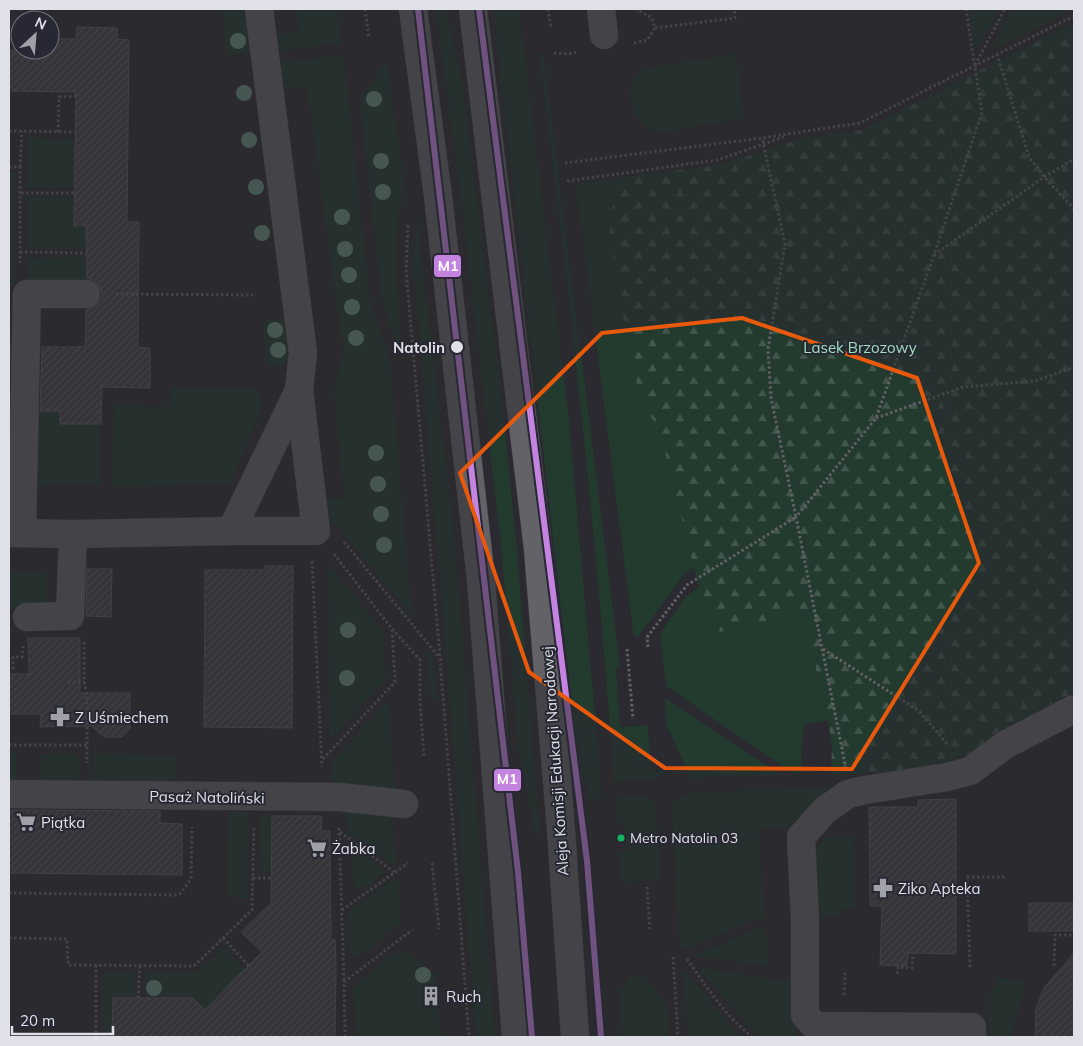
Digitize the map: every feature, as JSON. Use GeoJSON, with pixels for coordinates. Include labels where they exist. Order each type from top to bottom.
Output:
{"type":"FeatureCollection","features":[{"type":"Feature","properties":{"kind":"street"},"geometry":{"type":"LineString","coordinates":[[86,294],[27,294],[15,533],[316,531],[299,390],[303,353],[259,9]]}},
{"type":"Feature","properties":{"kind":"street"},"geometry":{"type":"LineString","coordinates":[[413,9],[438,196],[481,580],[516,1037]]}},
{"type":"Feature","properties":{"kind":"street","name":"Aleja Komisji Edukacji Narodowej"},"geometry":{"type":"LineString","coordinates":[[473,9],[538,549],[561,830],[575,1037]]}},
{"type":"Feature","properties":{"kind":"street"},"geometry":{"type":"LineString","coordinates":[[231,531],[299,390]]}},
{"type":"Feature","properties":{"kind":"street"},"geometry":{"type":"LineString","coordinates":[[27,616],[70,616],[73,534]]}},
{"type":"Feature","properties":{"kind":"street"},"geometry":{"type":"LineString","coordinates":[[972,1037],[972,1027],[815,1026],[805,1016],[805,921],[801,838],[825,810],[848,794],[947,778],[970,770],[1005,745],[1074,709]]}},
{"type":"Feature","properties":{"kind":"street","name":"Pasaż Natoliński"},"geometry":{"type":"LineString","coordinates":[[9,794],[339,798],[404,804]]}},
{"type":"Feature","properties":{"kind":"path"},"geometry":{"type":"LineString","coordinates":[[365,9],[369,39]]}},
{"type":"Feature","properties":{"kind":"path"},"geometry":{"type":"LineString","coordinates":[[548,9],[551,28]]}},
{"type":"Feature","properties":{"kind":"path"},"geometry":{"type":"LineString","coordinates":[[655,28],[735,18],[734,9]]}},
{"type":"Feature","properties":{"kind":"path"},"geometry":{"type":"LineString","coordinates":[[648,647],[647,637],[687,585],[796,517],[876,418],[982,112],[966,9]]}},
{"type":"Feature","properties":{"kind":"path"},"geometry":{"type":"LineString","coordinates":[[974,66],[1005,9]]}},
{"type":"Feature","properties":{"kind":"path"},"geometry":{"type":"LineString","coordinates":[[565,163],[762,138],[860,123],[1074,16]]}},
{"type":"Feature","properties":{"kind":"path"},"geometry":{"type":"LineString","coordinates":[[554,53],[568,54]]}},
{"type":"Feature","properties":{"kind":"path"},"geometry":{"type":"LineString","coordinates":[[997,54],[1029,157],[1044,177],[1074,209]]}},
{"type":"Feature","properties":{"kind":"path"},"geometry":{"type":"LineString","coordinates":[[58,132],[58,96],[76,96]]}},
{"type":"Feature","properties":{"kind":"path"},"geometry":{"type":"LineString","coordinates":[[9,131],[76,132]]}},
{"type":"Feature","properties":{"kind":"path"},"geometry":{"type":"LineString","coordinates":[[22,131],[19,294],[27,294]]}},
{"type":"Feature","properties":{"kind":"path"},"geometry":{"type":"LineString","coordinates":[[567,180],[717,160],[791,134]]}},
{"type":"Feature","properties":{"kind":"path"},"geometry":{"type":"LineString","coordinates":[[762,138],[785,244],[768,349],[771,398],[846,770]]}},
{"type":"Feature","properties":{"kind":"path"},"geometry":{"type":"LineString","coordinates":[[934,255],[1044,177],[1074,159]]}},
{"type":"Feature","properties":{"kind":"path"},"geometry":{"type":"LineString","coordinates":[[9,167],[20,167]]}},
{"type":"Feature","properties":{"kind":"path"},"geometry":{"type":"LineString","coordinates":[[20,193],[75,192]]}},
{"type":"Feature","properties":{"kind":"path"},"geometry":{"type":"LineString","coordinates":[[408,223],[406,270],[440,657],[469,1037]]}},
{"type":"Feature","properties":{"kind":"path"},"geometry":{"type":"LineString","coordinates":[[20,252],[87,253]]}},
{"type":"Feature","properties":{"kind":"path"},"geometry":{"type":"LineString","coordinates":[[115,294],[253,295]]}},
{"type":"Feature","properties":{"kind":"path"},"geometry":{"type":"LineString","coordinates":[[876,418],[963,387],[1035,381],[1074,367]]}},
{"type":"Feature","properties":{"kind":"path"},"geometry":{"type":"LineString","coordinates":[[314,504],[440,657]]}},
{"type":"Feature","properties":{"kind":"path"},"geometry":{"type":"LineString","coordinates":[[316,531],[392,629],[420,660],[420,702],[424,758]]}},
{"type":"Feature","properties":{"kind":"path"},"geometry":{"type":"LineString","coordinates":[[312,562],[322,759],[395,682],[392,629]]}},
{"type":"Feature","properties":{"kind":"path"},"geometry":{"type":"LineString","coordinates":[[9,745],[87,745],[84,626],[70,616]]}},
{"type":"Feature","properties":{"kind":"path"},"geometry":{"type":"LineString","coordinates":[[13,669],[13,657],[22,657],[22,645],[15,645]]}},
{"type":"Feature","properties":{"kind":"path"},"geometry":{"type":"LineString","coordinates":[[822,648],[919,711],[970,770]]}},
{"type":"Feature","properties":{"kind":"path"},"geometry":{"type":"LineString","coordinates":[[627,649],[633,719]]}},
{"type":"Feature","properties":{"kind":"path"},"geometry":{"type":"LineString","coordinates":[[68,682],[84,682]]}},
{"type":"Feature","properties":{"kind":"path"},"geometry":{"type":"LineString","coordinates":[[9,893],[175,895],[181,893],[191,879],[193,797]]}},
{"type":"Feature","properties":{"kind":"path"},"geometry":{"type":"LineString","coordinates":[[9,938],[67,939],[68,964],[194,966],[252,910],[254,798]]}},
{"type":"Feature","properties":{"kind":"path"},"geometry":{"type":"LineString","coordinates":[[339,798],[345,1037]]}},
{"type":"Feature","properties":{"kind":"path"},"geometry":{"type":"LineString","coordinates":[[339,832],[394,872]]}},
{"type":"Feature","properties":{"kind":"path"},"geometry":{"type":"LineString","coordinates":[[341,910],[408,863]]}},
{"type":"Feature","properties":{"kind":"path"},"geometry":{"type":"LineString","coordinates":[[432,864],[439,929]]}},
{"type":"Feature","properties":{"kind":"path"},"geometry":{"type":"LineString","coordinates":[[970,967],[967,877],[1005,877]]}},
{"type":"Feature","properties":{"kind":"path"},"geometry":{"type":"LineString","coordinates":[[253,878],[271,878]]}},
{"type":"Feature","properties":{"kind":"path"},"geometry":{"type":"LineString","coordinates":[[647,887],[650,932]]}},
{"type":"Feature","properties":{"kind":"path"},"geometry":{"type":"LineString","coordinates":[[344,982],[412,930]]}},
{"type":"Feature","properties":{"kind":"path"},"geometry":{"type":"LineString","coordinates":[[1054,966],[1055,935],[1074,935]]}},
{"type":"Feature","properties":{"kind":"path"},"geometry":{"type":"LineString","coordinates":[[223,938],[249,966]]}},
{"type":"Feature","properties":{"kind":"path"},"geometry":{"type":"LineString","coordinates":[[897,974],[898,967],[912,968],[913,953]]}},
{"type":"Feature","properties":{"kind":"path"},"geometry":{"type":"LineString","coordinates":[[673,957],[678,1037]]}},
{"type":"Feature","properties":{"kind":"path"},"geometry":{"type":"LineString","coordinates":[[687,959],[710,993],[741,1028],[752,1037]]}},
{"type":"Feature","properties":{"kind":"path"},"geometry":{"type":"LineString","coordinates":[[96,965],[96,1037]]}},
{"type":"Feature","properties":{"kind":"path"},"geometry":{"type":"LineString","coordinates":[[138,998],[140,965]]}},
{"type":"Feature","properties":{"kind":"highlighted area"},"geometry":{"type":"Polygon","coordinates":[[[742,318],[917,378],[979,563],[852,769],[665,768],[529,672],[460,473],[602,333],[742,318]]]}},
{"type":"Feature","properties":{"kind":"green space"},"geometry":{"type":"Polygon","coordinates":[[[222,9],[240,9],[247,24],[251,52],[227,55],[222,9]]]}},
{"type":"Feature","properties":{"kind":"green space"},"geometry":{"type":"Polygon","coordinates":[[[296,9],[337,9],[341,42],[339,44],[278,51],[276,35],[299,32],[296,9]]]}},
{"type":"Feature","properties":{"kind":"green space"},"geometry":{"type":"Polygon","coordinates":[[[436,9],[445,9],[461,76],[500,383],[516,540],[540,836],[536,836],[518,746],[501,545],[462,206],[436,9]]]}},
{"type":"Feature","properties":{"kind":"green space"},"geometry":{"type":"Polygon","coordinates":[[[493,9],[519,9],[569,420],[602,796],[591,800],[578,757],[493,9]]]}},
{"type":"Feature","properties":{"kind":"green space"},"geometry":{"type":"Polygon","coordinates":[[[969,9],[1000,9],[979,46],[975,48],[969,9]]]}},
{"type":"Feature","properties":{"kind":"green space"},"geometry":{"type":"Polygon","coordinates":[[[1012,9],[1074,9],[995,48],[993,44],[1012,9]]]}},
{"type":"Feature","properties":{"kind":"green space","name":"Lasek Brzozowy"},"geometry":{"type":"Polygon","coordinates":[[[1074,23],[1074,692],[1032,715],[977,752],[918,771],[831,775],[832,745],[828,720],[802,612],[720,632],[699,587],[659,428],[641,404],[617,289],[608,217],[619,192],[639,175],[718,165],[803,138],[862,130],[1074,23]]]}},
{"type":"Feature","properties":{"kind":"green space"},"geometry":{"type":"Polygon","coordinates":[[[540,54],[544,55],[620,667],[616,668],[620,727],[648,725],[650,772],[664,771],[655,780],[614,782],[582,418],[540,54]]]}},
{"type":"Feature","properties":{"kind":"green space"},"geometry":{"type":"Polygon","coordinates":[[[736,54],[744,118],[664,132],[648,128],[636,115],[629,90],[633,79],[644,68],[736,54]]]}},
{"type":"Feature","properties":{"kind":"green space"},"geometry":{"type":"Polygon","coordinates":[[[340,55],[344,57],[370,300],[390,360],[412,616],[321,507],[321,500],[344,498],[334,392],[343,351],[307,86],[284,89],[280,63],[340,55]]]}},
{"type":"Feature","properties":{"kind":"green space"},"geometry":{"type":"Polygon","coordinates":[[[385,62],[387,62],[403,175],[402,207],[398,207],[396,269],[401,359],[381,295],[360,101],[385,62]]]}},
{"type":"Feature","properties":{"kind":"green space"},"geometry":{"type":"Polygon","coordinates":[[[28,137],[75,140],[75,188],[28,188],[28,137]]]}},
{"type":"Feature","properties":{"kind":"green space"},"geometry":{"type":"Polygon","coordinates":[[[9,172],[15,172],[15,286],[9,286],[9,172]]]}},
{"type":"Feature","properties":{"kind":"green space"},"geometry":{"type":"Polygon","coordinates":[[[639,175],[619,193],[608,217],[617,289],[641,404],[659,427],[694,568],[683,576],[638,637],[634,636],[633,631],[576,184],[639,175]]]}},
{"type":"Feature","properties":{"kind":"green space"},"geometry":{"type":"Polygon","coordinates":[[[29,197],[75,199],[75,226],[87,225],[86,249],[28,249],[29,197]]]}},
{"type":"Feature","properties":{"kind":"green space"},"geometry":{"type":"Polygon","coordinates":[[[416,212],[454,532],[495,1037],[476,1037],[414,271],[416,212]]]}},
{"type":"Feature","properties":{"kind":"green space"},"geometry":{"type":"Polygon","coordinates":[[[87,257],[87,286],[29,286],[28,258],[87,257]]]}},
{"type":"Feature","properties":{"kind":"green space"},"geometry":{"type":"Polygon","coordinates":[[[285,318],[289,342],[287,360],[284,365],[268,365],[262,321],[285,318]]]}},
{"type":"Feature","properties":{"kind":"green space"},"geometry":{"type":"Polygon","coordinates":[[[171,387],[251,388],[259,393],[261,410],[230,485],[112,486],[114,406],[170,407],[171,387]]]}},
{"type":"Feature","properties":{"kind":"green space"},"geometry":{"type":"Polygon","coordinates":[[[9,398],[13,398],[12,501],[9,508],[9,398]]]}},
{"type":"Feature","properties":{"kind":"green space"},"geometry":{"type":"Polygon","coordinates":[[[37,411],[60,411],[61,424],[101,424],[99,484],[33,485],[37,411]]]}},
{"type":"Feature","properties":{"kind":"green space"},"geometry":{"type":"Polygon","coordinates":[[[327,562],[383,631],[386,679],[330,740],[327,562]]]}},
{"type":"Feature","properties":{"kind":"green space"},"geometry":{"type":"Polygon","coordinates":[[[9,572],[46,572],[47,610],[9,609],[9,572]]]}},
{"type":"Feature","properties":{"kind":"green space"},"geometry":{"type":"Polygon","coordinates":[[[699,587],[720,632],[802,612],[828,720],[817,723],[804,723],[800,774],[795,775],[666,686],[660,634],[686,596],[699,587]]]}},
{"type":"Feature","properties":{"kind":"green space"},"geometry":{"type":"Polygon","coordinates":[[[426,650],[433,658],[437,699],[431,699],[426,650]]]}},
{"type":"Feature","properties":{"kind":"green space"},"geometry":{"type":"Polygon","coordinates":[[[665,698],[781,775],[691,778],[666,724],[665,698]]]}},
{"type":"Feature","properties":{"kind":"green space"},"geometry":{"type":"Polygon","coordinates":[[[385,704],[389,704],[395,789],[391,794],[331,788],[331,763],[385,704]]]}},
{"type":"Feature","properties":{"kind":"green space"},"geometry":{"type":"Polygon","coordinates":[[[9,753],[16,753],[16,785],[9,784],[9,753]]]}},
{"type":"Feature","properties":{"kind":"green space"},"geometry":{"type":"Polygon","coordinates":[[[40,754],[78,754],[78,784],[40,784],[40,754]]]}},
{"type":"Feature","properties":{"kind":"green space"},"geometry":{"type":"Polygon","coordinates":[[[94,754],[176,755],[175,785],[94,784],[94,754]]]}},
{"type":"Feature","properties":{"kind":"green space"},"geometry":{"type":"Polygon","coordinates":[[[833,788],[834,792],[786,827],[759,828],[764,916],[683,949],[679,943],[672,802],[692,792],[833,788]]]}},
{"type":"Feature","properties":{"kind":"green space"},"geometry":{"type":"Polygon","coordinates":[[[645,796],[655,803],[661,880],[622,882],[619,853],[627,852],[624,823],[616,823],[616,798],[645,796]]]}},
{"type":"Feature","properties":{"kind":"green space"},"geometry":{"type":"Polygon","coordinates":[[[345,805],[392,811],[396,862],[394,866],[348,833],[345,805]]]}},
{"type":"Feature","properties":{"kind":"green space"},"geometry":{"type":"Polygon","coordinates":[[[228,812],[249,812],[248,898],[227,897],[228,812]]]}},
{"type":"Feature","properties":{"kind":"green space"},"geometry":{"type":"Polygon","coordinates":[[[259,816],[272,816],[271,873],[258,873],[259,816]]]}},
{"type":"Feature","properties":{"kind":"green space"},"geometry":{"type":"Polygon","coordinates":[[[825,838],[854,838],[855,908],[841,909],[841,916],[816,917],[815,855],[817,848],[825,838]]]}},
{"type":"Feature","properties":{"kind":"green space"},"geometry":{"type":"Polygon","coordinates":[[[349,844],[386,872],[359,890],[355,890],[349,844]]]}},
{"type":"Feature","properties":{"kind":"green space"},"geometry":{"type":"Polygon","coordinates":[[[394,879],[398,881],[401,923],[358,957],[354,957],[351,953],[349,911],[394,879]]]}},
{"type":"Feature","properties":{"kind":"green space"},"geometry":{"type":"Polygon","coordinates":[[[757,929],[766,929],[769,966],[694,956],[757,929]]]}},
{"type":"Feature","properties":{"kind":"green space"},"geometry":{"type":"Polygon","coordinates":[[[224,948],[245,969],[205,1010],[193,998],[145,997],[145,973],[198,973],[224,948]]]}},
{"type":"Feature","properties":{"kind":"green space"},"geometry":{"type":"Polygon","coordinates":[[[404,951],[436,975],[437,990],[430,985],[424,991],[425,1004],[430,1009],[438,1001],[441,1037],[358,1037],[353,988],[393,955],[404,951]]]}},
{"type":"Feature","properties":{"kind":"green space"},"geometry":{"type":"Polygon","coordinates":[[[683,968],[738,1035],[742,1037],[688,1037],[683,968]]]}},
{"type":"Feature","properties":{"kind":"green space"},"geometry":{"type":"Polygon","coordinates":[[[699,968],[772,979],[793,978],[796,1037],[763,1037],[747,1025],[699,968]]]}},
{"type":"Feature","properties":{"kind":"green space"},"geometry":{"type":"Polygon","coordinates":[[[106,973],[134,973],[135,998],[113,998],[112,1033],[105,1033],[102,1022],[102,977],[106,973]]]}},
{"type":"Feature","properties":{"kind":"green space"},"geometry":{"type":"Polygon","coordinates":[[[631,975],[643,975],[667,1005],[669,1037],[622,1037],[620,993],[631,975]]]}},
{"type":"Feature","properties":{"kind":"green space"},"geometry":{"type":"Polygon","coordinates":[[[999,978],[1026,980],[1011,1037],[990,1037],[990,994],[999,978]]]}},
{"type":"Feature","properties":{"kind":"building"},"geometry":{"type":"Polygon","coordinates":[[[77,27],[117,28],[117,39],[129,40],[127,222],[139,222],[138,347],[150,348],[150,388],[102,387],[101,424],[60,424],[60,411],[40,411],[42,347],[85,347],[86,310],[94,307],[100,301],[102,294],[99,286],[93,280],[87,278],[86,225],[74,226],[76,92],[9,91],[9,50],[10,60],[60,60],[60,39],[76,39],[77,27]]]}},
{"type":"Feature","properties":{"kind":"building"},"geometry":{"type":"Polygon","coordinates":[[[9,347],[10,347],[9,398],[9,347]]]}},
{"type":"Feature","properties":{"kind":"building"},"geometry":{"type":"Polygon","coordinates":[[[265,566],[293,566],[292,728],[204,727],[205,570],[265,570],[265,566]]]}},
{"type":"Feature","properties":{"kind":"building"},"geometry":{"type":"Polygon","coordinates":[[[87,569],[112,569],[111,617],[86,616],[87,569]]]}},
{"type":"Feature","properties":{"kind":"building"},"geometry":{"type":"Polygon","coordinates":[[[28,638],[80,638],[80,693],[130,693],[130,729],[122,737],[104,737],[92,726],[40,727],[41,714],[9,714],[9,674],[29,674],[28,638]]]}},
{"type":"Feature","properties":{"kind":"building"},"geometry":{"type":"Polygon","coordinates":[[[956,799],[956,954],[908,953],[907,966],[880,965],[882,906],[870,906],[869,807],[918,807],[918,800],[956,799]]]}},
{"type":"Feature","properties":{"kind":"building"},"geometry":{"type":"Polygon","coordinates":[[[9,810],[160,811],[160,823],[182,824],[182,875],[9,873],[9,810]]]}},
{"type":"Feature","properties":{"kind":"building"},"geometry":{"type":"Polygon","coordinates":[[[272,816],[322,816],[321,831],[330,831],[331,940],[335,939],[336,966],[335,1037],[112,1037],[113,998],[193,998],[205,1010],[262,952],[241,932],[271,903],[272,816]]]}},
{"type":"Feature","properties":{"kind":"building"},"geometry":{"type":"Polygon","coordinates":[[[1029,903],[1074,903],[1074,931],[1029,931],[1029,903]]]}},
{"type":"Feature","properties":{"kind":"building"},"geometry":{"type":"Polygon","coordinates":[[[1074,953],[1074,1037],[1035,1037],[1036,1008],[1044,988],[1074,953]]]}},
{"type":"Feature","properties":{"kind":"transit line","name":"M1"},"geometry":{"type":"LineString","coordinates":[[418,9],[518,872],[532,1037]]}},
{"type":"Feature","properties":{"kind":"transit line","name":"M1"},"geometry":{"type":"LineString","coordinates":[[479,9],[587,861],[601,1037]]}},
{"type":"Feature","properties":{"kind":"place","name":"Natolin"},"geometry":{"type":"Point","coordinates":[457,347]}},
{"type":"Feature","properties":{"kind":"place","name":"Z Uśmiechem"},"geometry":{"type":"Point","coordinates":[60,717]}},
{"type":"Feature","properties":{"kind":"place","name":"Piątka"},"geometry":{"type":"Point","coordinates":[26,822]}},
{"type":"Feature","properties":{"kind":"place","name":"Metro Natolin 03"},"geometry":{"type":"Point","coordinates":[621,838]}},
{"type":"Feature","properties":{"kind":"place","name":"Żabka"},"geometry":{"type":"Point","coordinates":[317,848]}},
{"type":"Feature","properties":{"kind":"place","name":"Ziko Apteka"},"geometry":{"type":"Point","coordinates":[883,888]}},
{"type":"Feature","properties":{"kind":"place","name":"Ruch"},"geometry":{"type":"Point","coordinates":[431,996]}}]}
